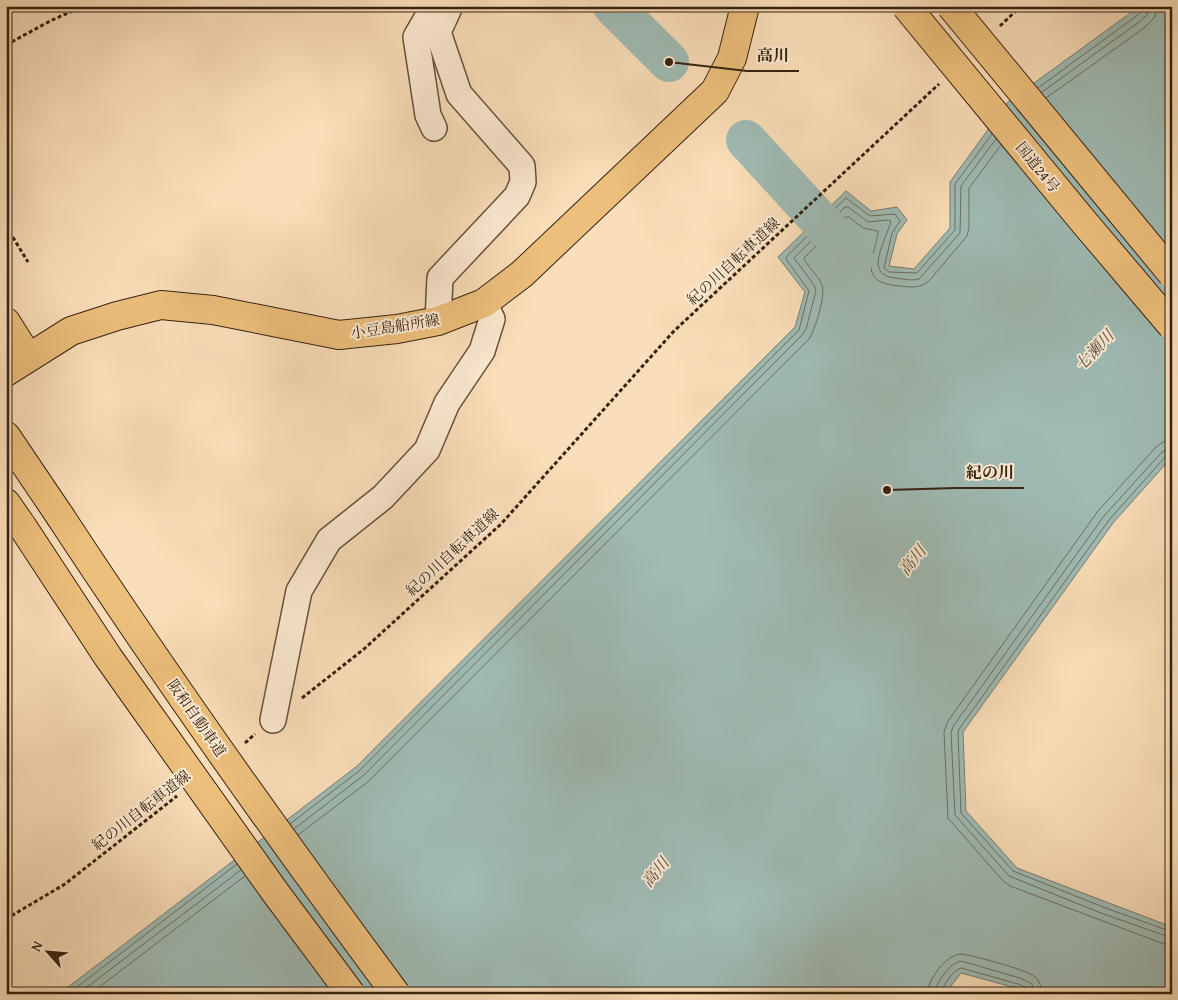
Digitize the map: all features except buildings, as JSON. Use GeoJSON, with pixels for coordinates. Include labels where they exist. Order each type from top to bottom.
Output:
{"type":"FeatureCollection","features":[{"type":"Feature","properties":{"kind":"main road","name":"小豆島船所線"},"geometry":{"type":"LineString","coordinates":[[17,365],[71,331],[117,316],[161,305],[213,310],[339,335],[397,329],[438,321],[484,304],[522,274],[715,91],[732,58],[745,6]]}},
{"type":"Feature","properties":{"kind":"main road","name":"国道24号"},"geometry":{"type":"LineString","coordinates":[[906,6],[1076,214],[1172,326]]}},
{"type":"Feature","properties":{"kind":"main road"},"geometry":{"type":"LineString","coordinates":[[951,6],[1172,274]]}},
{"type":"Feature","properties":{"kind":"main road"},"geometry":{"type":"LineString","coordinates":[[6,322],[17,365]]}},
{"type":"Feature","properties":{"kind":"main road","name":"阪和自動車道"},"geometry":{"type":"LineString","coordinates":[[6,436],[127,617],[297,861],[396,994]]}},
{"type":"Feature","properties":{"kind":"main road"},"geometry":{"type":"LineString","coordinates":[[6,503],[108,657],[275,892],[351,994]]}},
{"type":"Feature","properties":{"kind":"street"},"geometry":{"type":"LineString","coordinates":[[434,6],[416,37],[428,115],[434,128]]}},
{"type":"Feature","properties":{"kind":"street"},"geometry":{"type":"LineString","coordinates":[[438,321],[440,278],[517,196],[523,182],[522,166],[459,94],[438,32],[450,6]]}},
{"type":"Feature","properties":{"kind":"street"},"geometry":{"type":"LineString","coordinates":[[273,720],[299,591],[329,540],[382,497],[426,450],[448,404],[482,351],[492,319],[484,304]]}},
{"type":"Feature","properties":{"kind":"path"},"geometry":{"type":"LineString","coordinates":[[6,45],[52,20],[84,6]]}},
{"type":"Feature","properties":{"kind":"path","name":"紀の川自転車道線"},"geometry":{"type":"LineString","coordinates":[[242,745],[364,649],[500,524],[674,332],[867,150]]}},
{"type":"Feature","properties":{"kind":"path"},"geometry":{"type":"LineString","coordinates":[[6,226],[28,262]]}},
{"type":"Feature","properties":{"kind":"path","name":"紀の川自転車道線"},"geometry":{"type":"LineString","coordinates":[[6,919],[65,884],[180,793]]}},
{"type":"Feature","properties":{"kind":"water","name":"七瀬川"},"geometry":{"type":"Polygon","coordinates":[[[1140,6],[1172,6],[1172,457],[1113,523],[963,732],[966,811],[1017,868],[1172,927],[1172,994],[1028,994],[1016,988],[961,973],[945,994],[59,994],[356,767],[795,327],[805,292],[778,257],[846,191],[871,211],[897,207],[907,220],[897,234],[889,266],[914,269],[950,228],[950,182],[1008,102],[1140,6]]]}},
{"type":"Feature","properties":{"kind":"waterway","name":"高川"},"geometry":{"type":"LineString","coordinates":[[613,6],[669,62]]}},
{"type":"Feature","properties":{"kind":"waterway","name":"高川"},"geometry":{"type":"LineString","coordinates":[[746,140],[854,258]]}},
{"type":"Feature","properties":{"kind":"place","name":"高川"},"geometry":{"type":"Point","coordinates":[669,62]}},
{"type":"Feature","properties":{"kind":"place","name":"紀の川"},"geometry":{"type":"Point","coordinates":[887,490]}}]}
